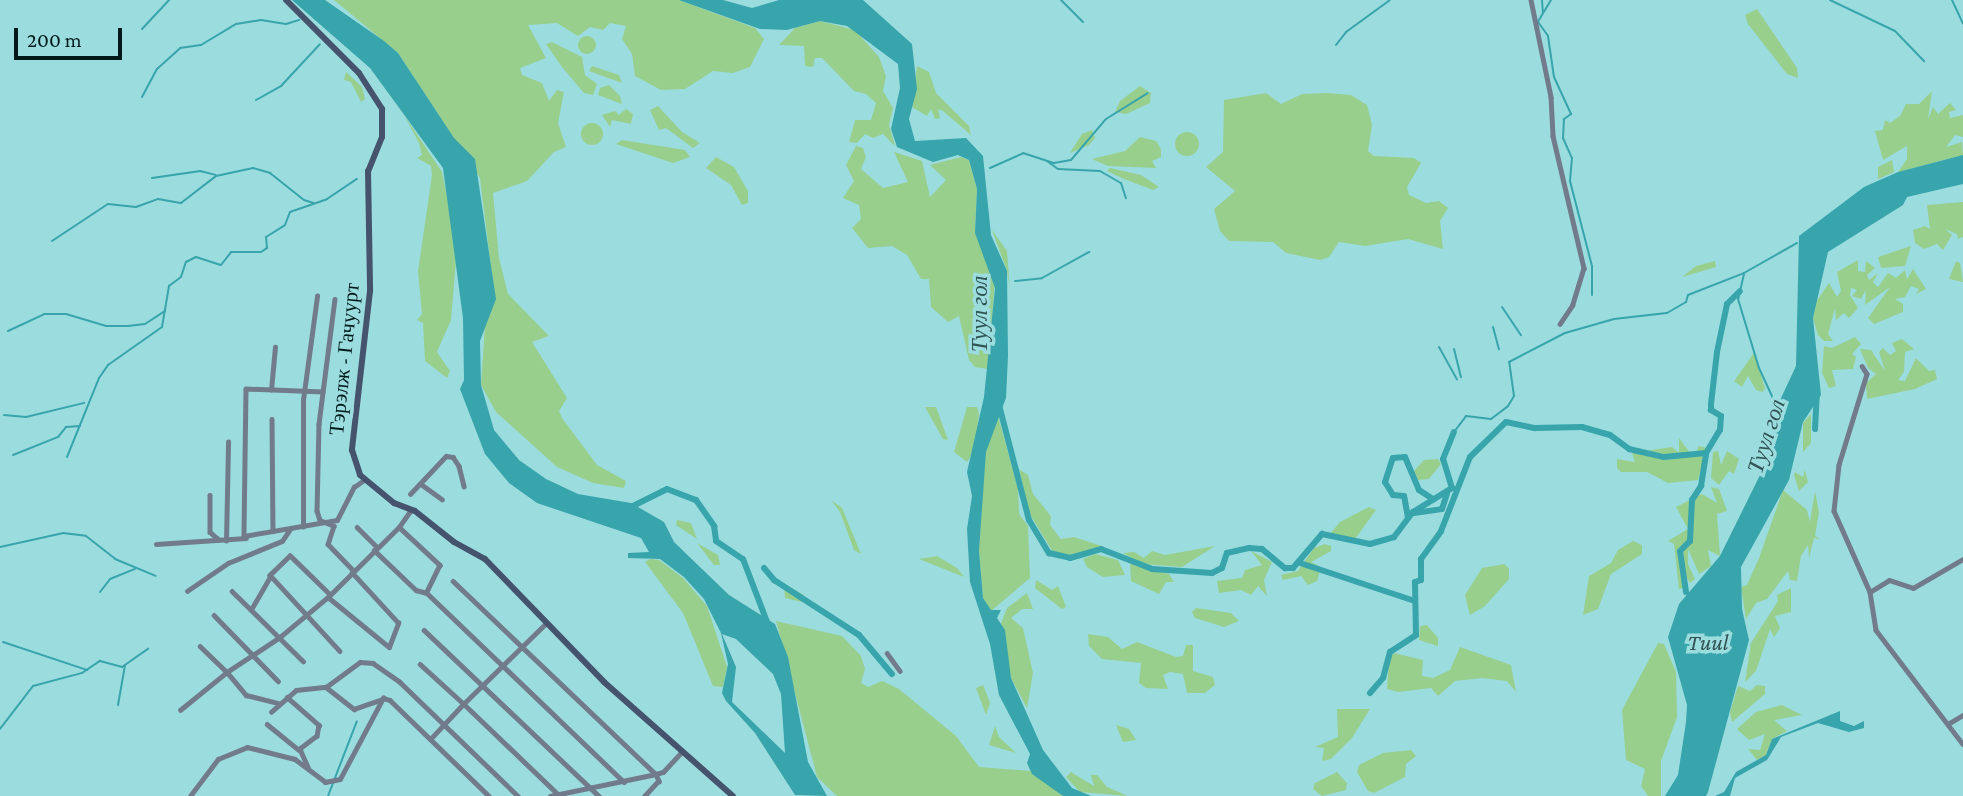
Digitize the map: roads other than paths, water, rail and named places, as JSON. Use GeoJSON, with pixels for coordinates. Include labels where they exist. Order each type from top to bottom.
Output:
{"type":"FeatureCollection","features":[{"type":"Feature","properties":{"kind":"main road","name":"Тэрэлж - Гачуурт"},"geometry":{"type":"LineString","coordinates":[[286,0],[359,73],[377,97],[382,113],[382,137],[368,171],[370,291],[353,442],[354,461],[364,480]]}},
{"type":"Feature","properties":{"kind":"main road"},"geometry":{"type":"LineString","coordinates":[[364,480],[394,503],[411,509],[485,559],[546,624],[681,752],[733,796]]}},
{"type":"Feature","properties":{"kind":"street"},"geometry":{"type":"LineString","coordinates":[[1531,0],[1551,97],[1553,135],[1584,268],[1573,305],[1560,324]]}},
{"type":"Feature","properties":{"kind":"street"},"geometry":{"type":"LineString","coordinates":[[303,527],[303,394],[317,296]]}},
{"type":"Feature","properties":{"kind":"street"},"geometry":{"type":"LineString","coordinates":[[252,608],[283,559],[290,556],[329,596],[389,647],[398,623],[328,544],[334,529],[317,511],[323,392],[334,299]]}},
{"type":"Feature","properties":{"kind":"street"},"geometry":{"type":"LineString","coordinates":[[271,390],[275,347]]}},
{"type":"Feature","properties":{"kind":"street"},"geometry":{"type":"LineString","coordinates":[[1862,366],[1867,374],[1839,465],[1834,511],[1870,592],[1876,630],[1963,744]]}},
{"type":"Feature","properties":{"kind":"street"},"geometry":{"type":"LineString","coordinates":[[246,538],[242,498],[245,394],[249,387],[303,394],[323,392]]}},
{"type":"Feature","properties":{"kind":"street"},"geometry":{"type":"LineString","coordinates":[[272,419],[274,531]]}},
{"type":"Feature","properties":{"kind":"street"},"geometry":{"type":"LineString","coordinates":[[224,541],[228,442]]}},
{"type":"Feature","properties":{"kind":"street"},"geometry":{"type":"LineString","coordinates":[[410,494],[450,456],[463,472],[464,486]]}},
{"type":"Feature","properties":{"kind":"street"},"geometry":{"type":"LineString","coordinates":[[156,544],[224,541],[328,523],[343,516],[354,487],[364,480]]}},
{"type":"Feature","properties":{"kind":"street"},"geometry":{"type":"LineString","coordinates":[[421,484],[442,499]]}},
{"type":"Feature","properties":{"kind":"street"},"geometry":{"type":"LineString","coordinates":[[210,495],[210,532],[224,541]]}},
{"type":"Feature","properties":{"kind":"street"},"geometry":{"type":"LineString","coordinates":[[180,710],[227,672],[280,638],[305,617],[399,527],[411,509]]}},
{"type":"Feature","properties":{"kind":"street"},"geometry":{"type":"LineString","coordinates":[[357,527],[416,590],[427,593],[624,782]]}},
{"type":"Feature","properties":{"kind":"street"},"geometry":{"type":"LineString","coordinates":[[399,527],[440,565],[427,593]]}},
{"type":"Feature","properties":{"kind":"street"},"geometry":{"type":"LineString","coordinates":[[187,592],[228,563],[282,541],[290,529]]}},
{"type":"Feature","properties":{"kind":"street"},"geometry":{"type":"LineString","coordinates":[[1870,592],[1889,580],[1913,588],[1963,559]]}},
{"type":"Feature","properties":{"kind":"street"},"geometry":{"type":"LineString","coordinates":[[269,579],[340,651]]}},
{"type":"Feature","properties":{"kind":"street"},"geometry":{"type":"LineString","coordinates":[[453,581],[656,774],[659,781],[645,796]]}},
{"type":"Feature","properties":{"kind":"street"},"geometry":{"type":"LineString","coordinates":[[232,591],[303,661]]}},
{"type":"Feature","properties":{"kind":"street"},"geometry":{"type":"LineString","coordinates":[[214,615],[278,681]]}},
{"type":"Feature","properties":{"kind":"street"},"geometry":{"type":"LineString","coordinates":[[431,739],[482,685],[546,624]]}},
{"type":"Feature","properties":{"kind":"street"},"geometry":{"type":"LineString","coordinates":[[424,630],[599,796]]}},
{"type":"Feature","properties":{"kind":"street"},"geometry":{"type":"LineString","coordinates":[[200,646],[246,695],[278,703]]}},
{"type":"Feature","properties":{"kind":"street"},"geometry":{"type":"LineString","coordinates":[[887,653],[900,671]]}},
{"type":"Feature","properties":{"kind":"street"},"geometry":{"type":"LineString","coordinates":[[271,712],[278,703],[296,690],[326,687],[360,662],[373,663],[445,725],[518,796]]}},
{"type":"Feature","properties":{"kind":"street"},"geometry":{"type":"LineString","coordinates":[[420,664],[559,796]]}},
{"type":"Feature","properties":{"kind":"street"},"geometry":{"type":"LineString","coordinates":[[326,687],[354,709],[381,699],[390,700],[489,796]]}},
{"type":"Feature","properties":{"kind":"street"},"geometry":{"type":"LineString","coordinates":[[286,697],[319,725],[317,736],[300,751]]}},
{"type":"Feature","properties":{"kind":"street"},"geometry":{"type":"LineString","coordinates":[[190,796],[218,759],[235,750],[267,749],[307,767],[325,782],[340,779],[381,699]]}},
{"type":"Feature","properties":{"kind":"street"},"geometry":{"type":"LineString","coordinates":[[1948,724],[1963,715]]}},
{"type":"Feature","properties":{"kind":"street"},"geometry":{"type":"LineString","coordinates":[[267,724],[300,751],[307,767]]}},
{"type":"Feature","properties":{"kind":"street"},"geometry":{"type":"LineString","coordinates":[[550,796],[663,772],[681,752]]}},
{"type":"Feature","properties":{"kind":"water"},"geometry":{"type":"Polygon","coordinates":[[[292,0],[325,0],[398,53],[454,138],[475,159],[496,299],[480,341],[481,385],[494,430],[519,460],[546,479],[578,494],[631,503],[664,522],[674,542],[729,595],[775,624],[788,657],[808,762],[827,796],[795,795],[755,733],[726,701],[722,693],[728,664],[721,633],[704,599],[684,577],[660,559],[628,558],[628,553],[649,552],[641,538],[537,503],[509,483],[485,454],[460,389],[464,380],[463,318],[443,168],[370,68],[292,0]],[[722,634],[736,667],[732,702],[785,753],[781,694],[773,674],[736,639],[722,634]]]}},
{"type":"Feature","properties":{"kind":"water"},"geometry":{"type":"Polygon","coordinates":[[[679,0],[723,0],[752,8],[779,0],[863,0],[912,44],[917,89],[909,119],[915,141],[966,138],[983,156],[991,235],[1007,271],[1008,356],[1006,398],[986,452],[979,551],[983,598],[991,610],[1001,610],[997,618],[1005,630],[1011,678],[1043,750],[1072,788],[1091,796],[1063,796],[1032,774],[1027,763],[1030,754],[999,695],[990,644],[970,582],[967,529],[972,496],[967,472],[984,397],[995,288],[975,233],[977,189],[969,160],[958,155],[933,162],[897,147],[891,129],[900,88],[898,64],[847,26],[820,21],[787,30],[760,29],[679,0]]]}},
{"type":"Feature","properties":{"kind":"water","name":"Tuul"},"geometry":{"type":"Polygon","coordinates":[[[1963,155],[1963,184],[1907,197],[1903,205],[1828,252],[1813,318],[1821,395],[1803,422],[1789,480],[1741,567],[1742,609],[1749,640],[1708,792],[1706,796],[1665,796],[1678,775],[1687,705],[1668,637],[1679,604],[1720,556],[1765,465],[1775,411],[1796,366],[1799,236],[1864,187],[1898,172],[1963,155]]]}},
{"type":"Feature","properties":{"kind":"water"},"geometry":{"type":"Polygon","coordinates":[[[1840,711],[1840,721],[1854,726],[1864,721],[1864,728],[1849,732],[1818,723],[1781,737],[1767,760],[1735,778],[1730,796],[1715,796],[1724,792],[1736,772],[1766,755],[1772,739],[1840,711]]]}},
{"type":"Feature","properties":{"kind":"waterway"},"geometry":{"type":"LineString","coordinates":[[142,29],[169,0]]}},
{"type":"Feature","properties":{"kind":"waterway"},"geometry":{"type":"LineString","coordinates":[[1061,0],[1083,22]]}},
{"type":"Feature","properties":{"kind":"waterway"},"geometry":{"type":"LineString","coordinates":[[1336,45],[1346,32],[1390,0]]}},
{"type":"Feature","properties":{"kind":"waterway"},"geometry":{"type":"LineString","coordinates":[[1542,0],[1543,13]]}},
{"type":"Feature","properties":{"kind":"waterway"},"geometry":{"type":"LineString","coordinates":[[1551,0],[1538,22],[1548,36],[1554,77],[1571,114],[1564,119],[1563,138],[1572,158],[1570,181],[1592,266],[1592,295]]}},
{"type":"Feature","properties":{"kind":"waterway"},"geometry":{"type":"LineString","coordinates":[[1830,0],[1895,31],[1924,61]]}},
{"type":"Feature","properties":{"kind":"waterway"},"geometry":{"type":"LineString","coordinates":[[1952,0],[1963,24]]}},
{"type":"Feature","properties":{"kind":"waterway"},"geometry":{"type":"LineString","coordinates":[[142,97],[157,69],[180,48],[201,45],[236,24],[261,20],[286,24],[299,20]]}},
{"type":"Feature","properties":{"kind":"waterway"},"geometry":{"type":"LineString","coordinates":[[256,100],[281,86],[320,44]]}},
{"type":"Feature","properties":{"kind":"waterway"},"geometry":{"type":"LineString","coordinates":[[990,168],[1023,153],[1054,163],[1071,160],[1106,119],[1148,93]]}},
{"type":"Feature","properties":{"kind":"waterway"},"geometry":{"type":"LineString","coordinates":[[1047,161],[1058,169],[1100,171],[1121,183],[1126,198]]}},
{"type":"Feature","properties":{"kind":"waterway"},"geometry":{"type":"LineString","coordinates":[[52,241],[108,204],[136,207],[158,199],[181,203],[216,176],[253,168],[270,173],[304,200],[314,203]]}},
{"type":"Feature","properties":{"kind":"waterway"},"geometry":{"type":"LineString","coordinates":[[152,178],[200,171],[216,175]]}},
{"type":"Feature","properties":{"kind":"waterway"},"geometry":{"type":"LineString","coordinates":[[67,457],[99,378],[108,365],[162,327],[169,286],[181,277],[186,262],[196,257],[221,265],[231,252],[261,252],[267,248],[266,237],[285,225],[290,212],[327,199],[357,179]]}},
{"type":"Feature","properties":{"kind":"waterway"},"geometry":{"type":"LineString","coordinates":[[1454,432],[1466,416],[1491,419],[1508,406],[1514,396],[1509,362],[1565,333],[1614,319],[1667,313],[1686,302],[1688,295],[1744,273],[1797,243]]}},
{"type":"Feature","properties":{"kind":"waterway"},"geometry":{"type":"LineString","coordinates":[[1015,281],[1042,278],[1089,252]]}},
{"type":"Feature","properties":{"kind":"waterway","name":"Туул гол"},"geometry":{"type":"LineString","coordinates":[[1744,274],[1738,299],[1759,368],[1777,407]]}},
{"type":"Feature","properties":{"kind":"waterway"},"geometry":{"type":"LineString","coordinates":[[1686,592],[1680,551],[1690,541],[1692,500],[1701,486],[1706,453],[1720,430],[1721,416],[1711,410],[1717,352],[1727,304],[1740,291]]}},
{"type":"Feature","properties":{"kind":"waterway"},"geometry":{"type":"LineString","coordinates":[[1502,307],[1521,335]]}},
{"type":"Feature","properties":{"kind":"waterway"},"geometry":{"type":"LineString","coordinates":[[8,331],[44,314],[66,314],[106,326],[128,326],[145,324],[165,311]]}},
{"type":"Feature","properties":{"kind":"waterway"},"geometry":{"type":"LineString","coordinates":[[1493,327],[1499,349]]}},
{"type":"Feature","properties":{"kind":"waterway"},"geometry":{"type":"LineString","coordinates":[[1439,347],[1457,379]]}},
{"type":"Feature","properties":{"kind":"waterway"},"geometry":{"type":"LineString","coordinates":[[1454,349],[1461,377]]}},
{"type":"Feature","properties":{"kind":"waterway"},"geometry":{"type":"LineString","coordinates":[[1815,429],[1817,392]]}},
{"type":"Feature","properties":{"kind":"waterway"},"geometry":{"type":"LineString","coordinates":[[4,415],[26,417],[84,403]]}},
{"type":"Feature","properties":{"kind":"waterway"},"geometry":{"type":"LineString","coordinates":[[999,405],[1029,520],[1049,553],[1070,558],[1101,549],[1152,569],[1212,573],[1222,568],[1227,553],[1249,548],[1262,549],[1285,568],[1293,568],[1322,534],[1370,544],[1394,537],[1413,512],[1452,488],[1443,459],[1454,432]]}},
{"type":"Feature","properties":{"kind":"waterway"},"geometry":{"type":"LineString","coordinates":[[1370,693],[1383,678],[1390,652],[1416,635],[1415,582],[1421,580],[1421,559],[1441,531],[1470,457],[1506,422],[1535,428],[1582,427],[1610,435],[1629,449],[1664,457],[1706,453]]}},
{"type":"Feature","properties":{"kind":"waterway"},"geometry":{"type":"LineString","coordinates":[[13,455],[58,437],[66,427],[80,426]]}},
{"type":"Feature","properties":{"kind":"waterway"},"geometry":{"type":"LineString","coordinates":[[1408,518],[1404,496],[1393,495],[1385,482],[1393,458],[1405,457],[1419,490],[1433,499]]}},
{"type":"Feature","properties":{"kind":"waterway"},"geometry":{"type":"LineString","coordinates":[[629,508],[667,489],[696,500],[714,526],[716,541],[743,559],[769,627]]}},
{"type":"Feature","properties":{"kind":"waterway"},"geometry":{"type":"LineString","coordinates":[[1414,513],[1442,509],[1447,494]]}},
{"type":"Feature","properties":{"kind":"waterway"},"geometry":{"type":"LineString","coordinates":[[0,547],[63,533],[86,536],[115,559],[156,576]]}},
{"type":"Feature","properties":{"kind":"waterway"},"geometry":{"type":"LineString","coordinates":[[1300,563],[1415,601]]}},
{"type":"Feature","properties":{"kind":"waterway"},"geometry":{"type":"LineString","coordinates":[[764,568],[774,580],[859,635],[892,674]]}},
{"type":"Feature","properties":{"kind":"waterway"},"geometry":{"type":"LineString","coordinates":[[100,592],[110,579],[135,569]]}},
{"type":"Feature","properties":{"kind":"waterway"},"geometry":{"type":"LineString","coordinates":[[3,642],[87,670]]}},
{"type":"Feature","properties":{"kind":"waterway"},"geometry":{"type":"LineString","coordinates":[[0,729],[33,686],[82,673],[100,661],[122,667],[148,649]]}},
{"type":"Feature","properties":{"kind":"waterway"},"geometry":{"type":"LineString","coordinates":[[118,705],[125,666]]}},
{"type":"Feature","properties":{"kind":"waterway"},"geometry":{"type":"LineString","coordinates":[[328,796],[357,721]]}}]}
